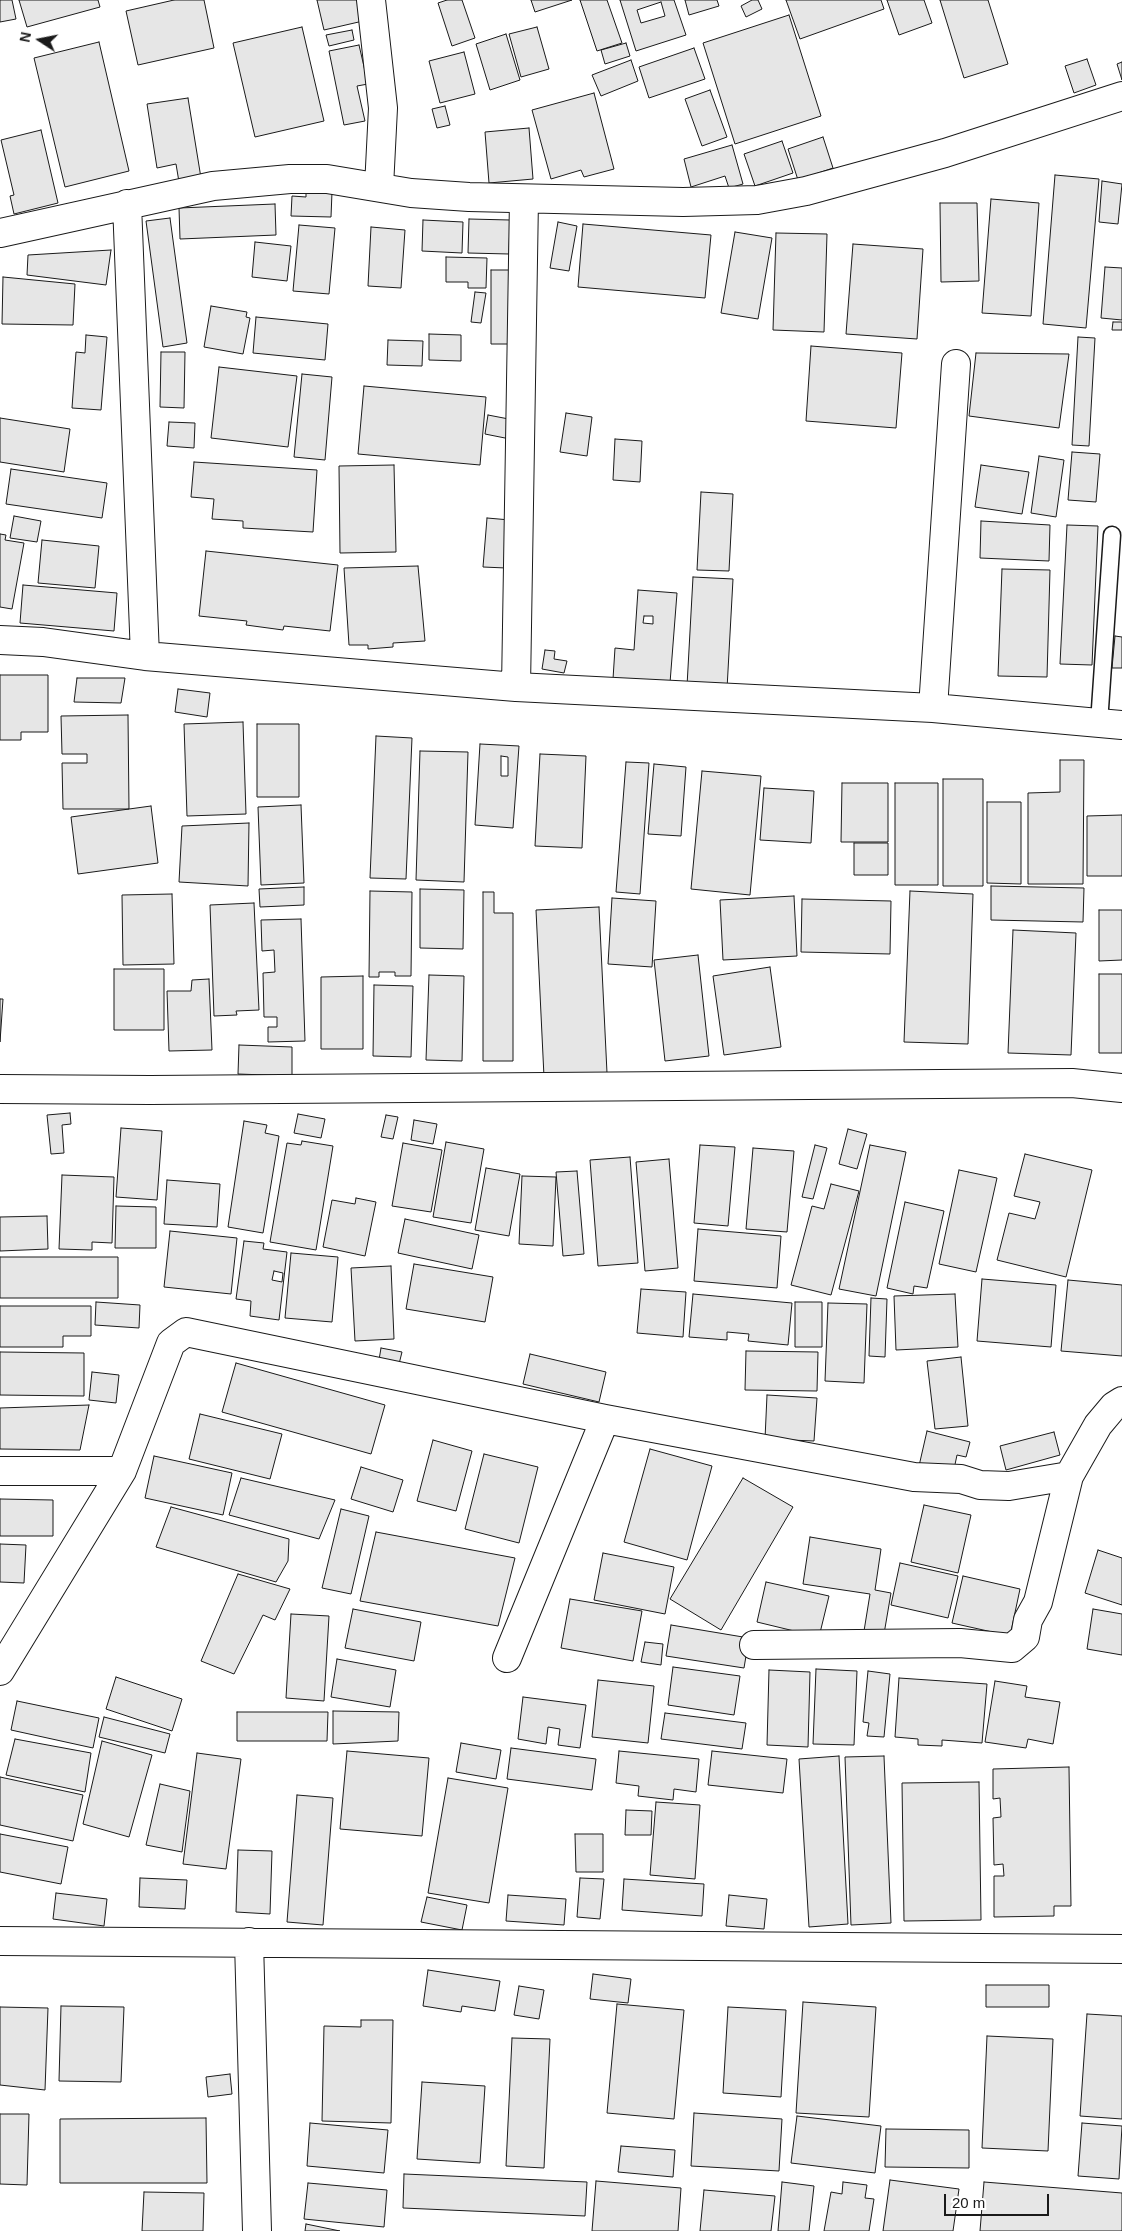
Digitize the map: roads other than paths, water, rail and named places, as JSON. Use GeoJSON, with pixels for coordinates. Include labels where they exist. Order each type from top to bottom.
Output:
{"type":"FeatureCollection","features":[{"type":"Feature","properties":{"kind":"street"},"geometry":{"type":"LineString","coordinates":[[371,0],[383,108],[379,187]]}},
{"type":"Feature","properties":{"kind":"street"},"geometry":{"type":"LineString","coordinates":[[0,233],[213,186],[290,179],[327,179],[411,193],[524,199],[683,202],[757,200],[815,189],[945,153],[1122,96]]}},
{"type":"Feature","properties":{"kind":"street"},"geometry":{"type":"LineString","coordinates":[[516,687],[524,199]]}},
{"type":"Feature","properties":{"kind":"street"},"geometry":{"type":"LineString","coordinates":[[127,204],[145,656]]}},
{"type":"Feature","properties":{"kind":"street"},"geometry":{"type":"LineString","coordinates":[[933,708],[956,364]]}},
{"type":"Feature","properties":{"kind":"street"},"geometry":{"type":"LineString","coordinates":[[0,640],[43,642],[145,656],[516,687],[933,708],[1110,724]]}},
{"type":"Feature","properties":{"kind":"street"},"geometry":{"type":"LineString","coordinates":[[0,1089],[160,1090],[1033,1083],[1072,1083],[1122,1088]]}},
{"type":"Feature","properties":{"kind":"street"},"geometry":{"type":"LineString","coordinates":[[0,1671],[122,1471],[171,1343],[186,1332],[605,1419],[914,1477],[961,1479],[980,1486],[1009,1486],[1069,1476]]}},
{"type":"Feature","properties":{"kind":"street"},"geometry":{"type":"LineString","coordinates":[[754,1645],[960,1643],[1012,1648],[1025,1637],[1028,1620],[1038,1602],[1069,1476],[1098,1425],[1114,1406],[1122,1401]]}},
{"type":"Feature","properties":{"kind":"street"},"geometry":{"type":"LineString","coordinates":[[507,1658],[605,1419]]}},
{"type":"Feature","properties":{"kind":"street"},"geometry":{"type":"LineString","coordinates":[[0,1471],[122,1471]]}},
{"type":"Feature","properties":{"kind":"street"},"geometry":{"type":"LineString","coordinates":[[0,1941],[1122,1949]]}},
{"type":"Feature","properties":{"kind":"street"},"geometry":{"type":"LineString","coordinates":[[249,1942],[257,2231]]}},
{"type":"Feature","properties":{"kind":"lane"},"geometry":{"type":"LineString","coordinates":[[1110,724],[1112,535]]}}]}
